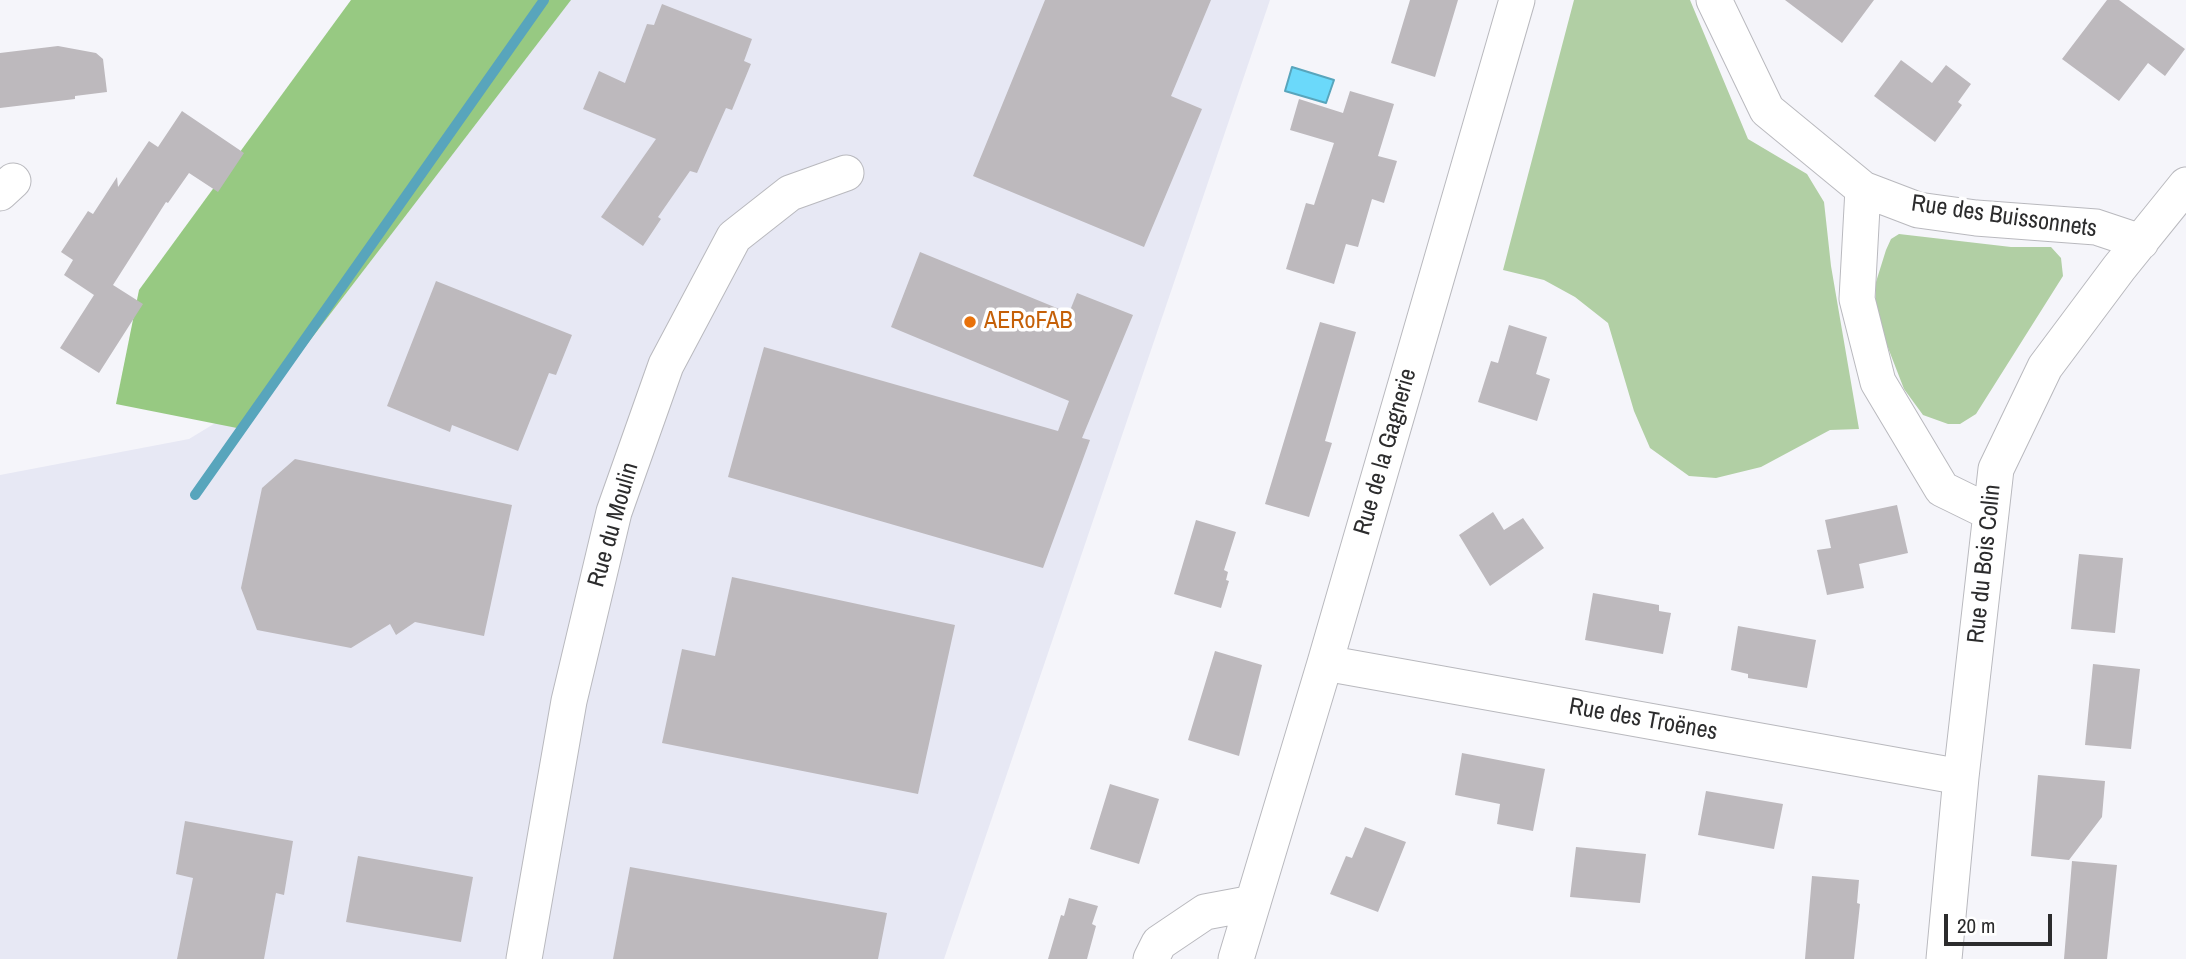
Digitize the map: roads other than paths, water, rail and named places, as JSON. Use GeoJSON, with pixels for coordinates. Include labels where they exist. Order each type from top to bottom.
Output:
{"type":"FeatureCollection","features":[{"type":"Feature","properties":{"kind":"street","name":"Rue de la Gagnerie"},"geometry":{"type":"LineString","coordinates":[[1236,959],[1325,663],[1517,0]]}},
{"type":"Feature","properties":{"kind":"street","name":"Rue des Buissonnets"},"geometry":{"type":"LineString","coordinates":[[1714,0],[1767,110],[1863,189],[1918,210],[1976,218],[2096,227],[2141,242]]}},
{"type":"Feature","properties":{"kind":"street","name":"Rue du Moulin"},"geometry":{"type":"LineString","coordinates":[[524,959],[569,701],[607,539],[666,365],[734,237],[790,193],[846,173]]}},
{"type":"Feature","properties":{"kind":"street","name":"Rue du Bois Colin"},"geometry":{"type":"LineString","coordinates":[[1944,959],[1961,777],[1996,469],[2045,367],[2186,185]]}},
{"type":"Feature","properties":{"kind":"street"},"geometry":{"type":"LineString","coordinates":[[1863,189],[1857,299],[1878,382],[1942,489],[1991,513]]}},
{"type":"Feature","properties":{"kind":"street","name":"Rue des Troënes"},"geometry":{"type":"LineString","coordinates":[[1325,663],[1961,777]]}},
{"type":"Feature","properties":{"kind":"street"},"geometry":{"type":"LineString","coordinates":[[1150,959],[1159,943],[1205,912],[1253,903]]}},
{"type":"Feature","properties":{"kind":"water"},"geometry":{"type":"Polygon","coordinates":[[[1292,67],[1334,80],[1326,103],[1285,91],[1292,67]]]}},
{"type":"Feature","properties":{"kind":"waterway"},"geometry":{"type":"LineString","coordinates":[[195,495],[544,0]]}},
{"type":"Feature","properties":{"kind":"place","name":"AERoFAB"},"geometry":{"type":"Point","coordinates":[970,322]}}]}
